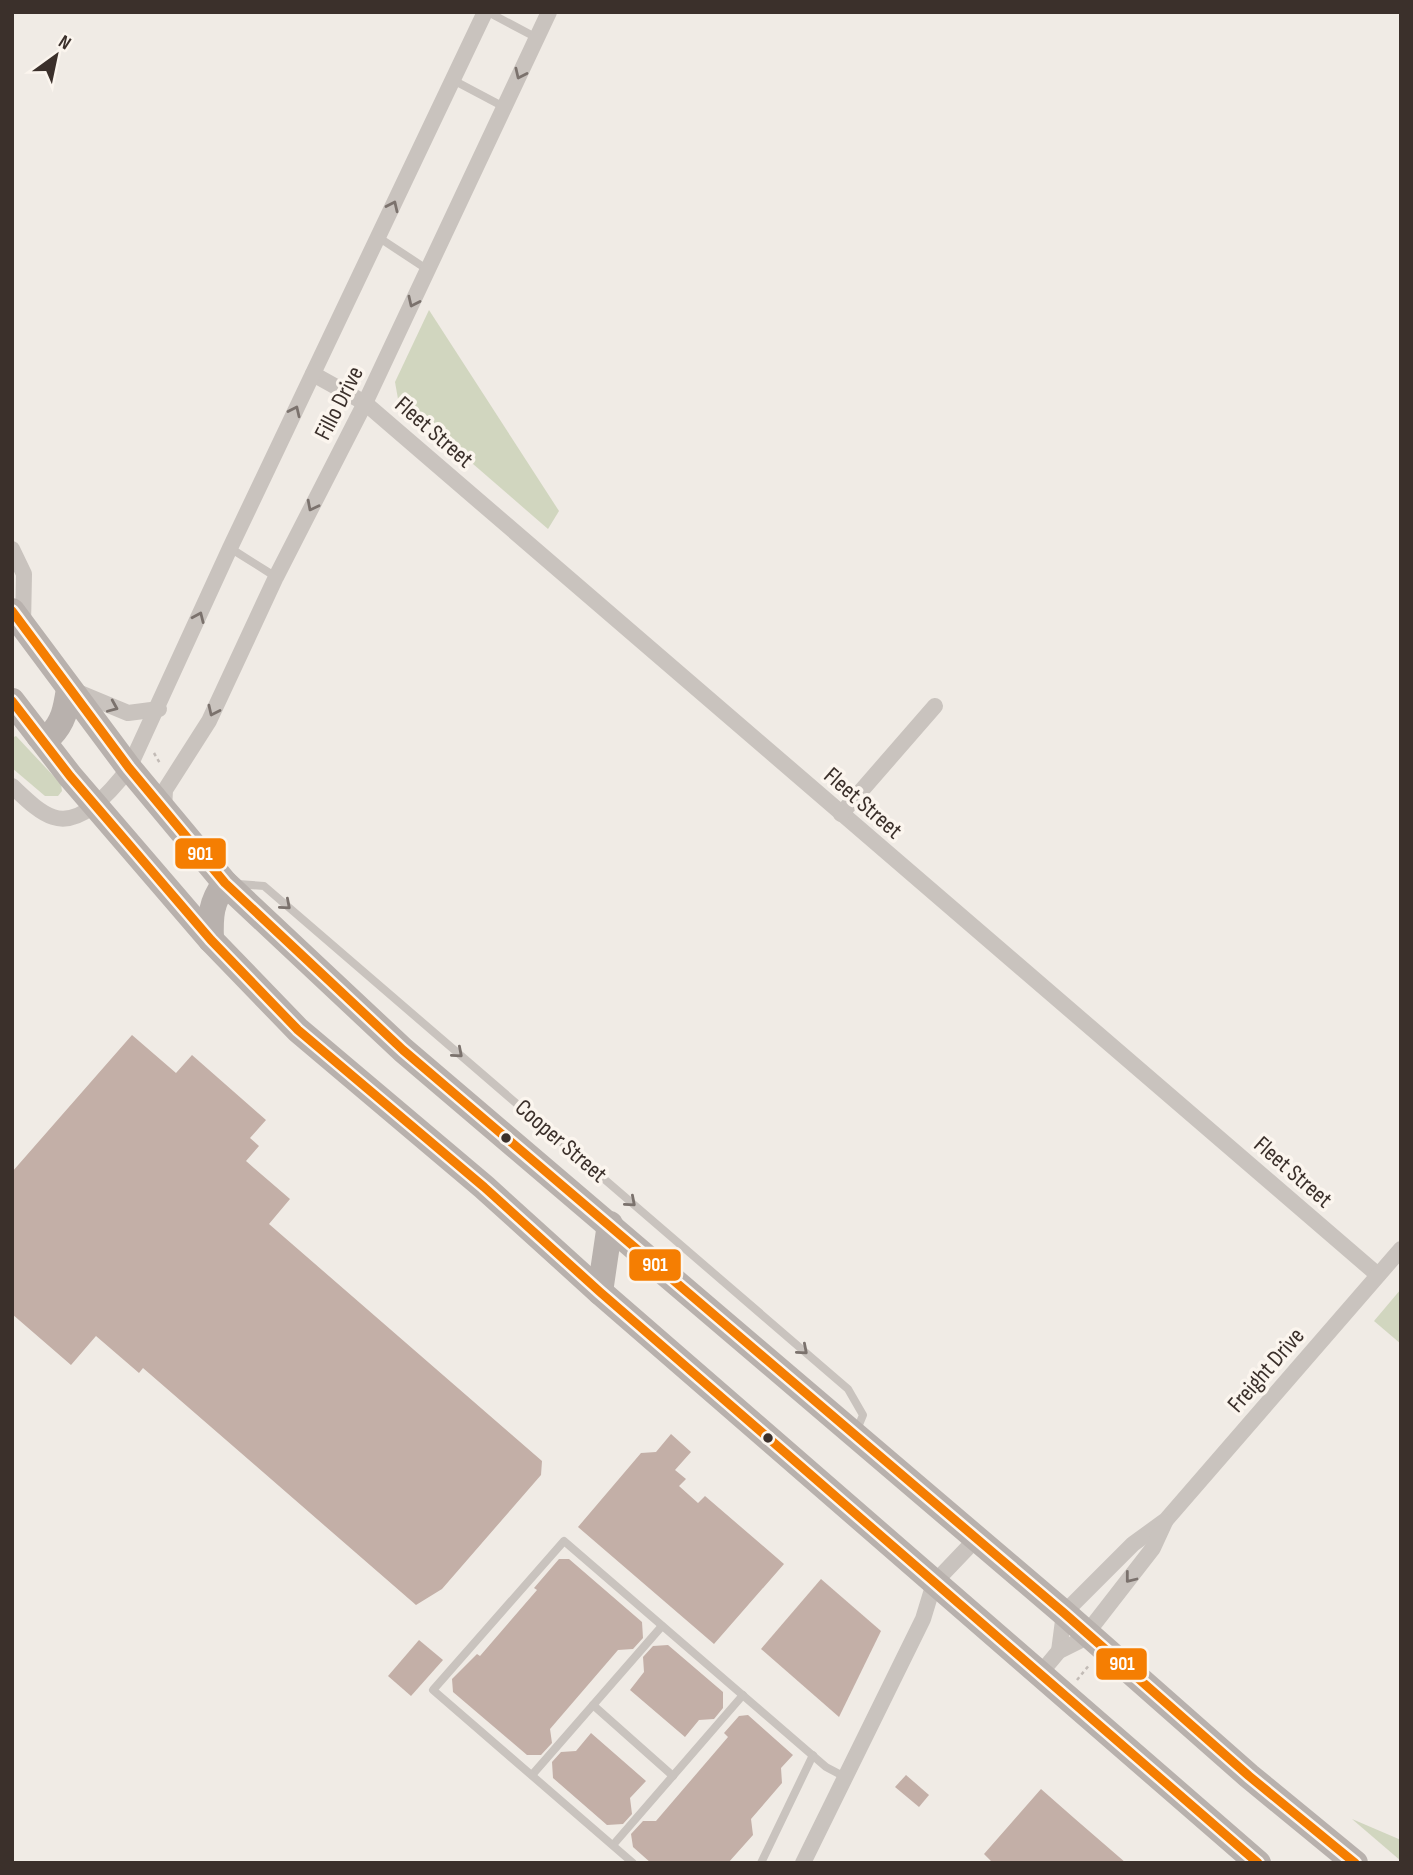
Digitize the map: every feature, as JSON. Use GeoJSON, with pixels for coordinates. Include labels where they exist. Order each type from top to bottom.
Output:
{"type":"FeatureCollection","features":[{"type":"Feature","properties":{"kind":"main road","name":"Cooper Street"},"geometry":{"type":"LineString","coordinates":[[18,618],[129,768],[225,883],[403,1050],[1065,1613],[1249,1776],[1355,1863]]}},
{"type":"Feature","properties":{"kind":"main road"},"geometry":{"type":"LineString","coordinates":[[39,736],[50,736],[59,727],[65,715],[69,689]]}},
{"type":"Feature","properties":{"kind":"main road"},"geometry":{"type":"LineString","coordinates":[[12,701],[93,804],[211,940],[298,1030],[484,1186],[600,1292],[1258,1863]]}},
{"type":"Feature","properties":{"kind":"main road"},"geometry":{"type":"LineString","coordinates":[[211,940],[209,913],[214,898],[225,883]]}},
{"type":"Feature","properties":{"kind":"main road"},"geometry":{"type":"LineString","coordinates":[[600,1292],[610,1224]]}},
{"type":"Feature","properties":{"kind":"street","name":"Fillo Drive"},"geometry":{"type":"LineString","coordinates":[[129,768],[159,709],[230,548],[487,12]]}},
{"type":"Feature","properties":{"kind":"street","name":"Fillo Drive"},"geometry":{"type":"LineString","coordinates":[[164,809],[165,790],[209,721],[276,577],[365,403],[549,12]]}},
{"type":"Feature","properties":{"kind":"street","name":"Fleet Street"},"geometry":{"type":"LineString","coordinates":[[313,374],[365,403],[1378,1275]]}},
{"type":"Feature","properties":{"kind":"street","name":"Cooper Street"},"geometry":{"type":"LineString","coordinates":[[12,549],[24,575],[18,618]]}},
{"type":"Feature","properties":{"kind":"street"},"geometry":{"type":"LineString","coordinates":[[69,689],[128,713],[159,709]]}},
{"type":"Feature","properties":{"kind":"street"},"geometry":{"type":"LineString","coordinates":[[841,814],[935,706]]}},
{"type":"Feature","properties":{"kind":"street"},"geometry":{"type":"LineString","coordinates":[[12,786],[53,817],[68,819],[114,787],[129,768]]}},
{"type":"Feature","properties":{"kind":"street","name":"Freight Drive"},"geometry":{"type":"LineString","coordinates":[[1065,1613],[1133,1544],[1166,1520],[1401,1249]]}},
{"type":"Feature","properties":{"kind":"street","name":"Freight Drive"},"geometry":{"type":"LineString","coordinates":[[1039,1675],[1059,1651],[1079,1641],[1087,1633],[1153,1548],[1166,1520]]}},
{"type":"Feature","properties":{"kind":"street"},"geometry":{"type":"LineString","coordinates":[[803,1863],[923,1619],[934,1583],[977,1538]]}},
{"type":"Feature","properties":{"kind":"street"},"geometry":{"type":"LineString","coordinates":[[1059,1651],[1065,1613]]}},
{"type":"Feature","properties":{"kind":"lane"},"geometry":{"type":"LineString","coordinates":[[487,12],[537,38]]}},
{"type":"Feature","properties":{"kind":"lane"},"geometry":{"type":"LineString","coordinates":[[453,80],[505,107]]}},
{"type":"Feature","properties":{"kind":"lane"},"geometry":{"type":"LineString","coordinates":[[378,237],[428,270]]}},
{"type":"Feature","properties":{"kind":"lane"},"geometry":{"type":"LineString","coordinates":[[230,548],[276,577]]}},
{"type":"Feature","properties":{"kind":"lane","name":"Cooper Street"},"geometry":{"type":"LineString","coordinates":[[225,883],[264,886],[848,1389],[863,1415],[855,1435]]}},
{"type":"Feature","properties":{"kind":"lane"},"geometry":{"type":"LineString","coordinates":[[632,1863],[433,1690],[564,1541],[813,1755],[845,1777]]}},
{"type":"Feature","properties":{"kind":"lane"},"geometry":{"type":"LineString","coordinates":[[532,1775],[662,1626]]}},
{"type":"Feature","properties":{"kind":"lane"},"geometry":{"type":"LineString","coordinates":[[612,1845],[743,1695]]}},
{"type":"Feature","properties":{"kind":"lane"},"geometry":{"type":"LineString","coordinates":[[593,1705],[673,1776]]}},
{"type":"Feature","properties":{"kind":"lane"},"geometry":{"type":"LineString","coordinates":[[761,1863],[813,1755]]}},
{"type":"Feature","properties":{"kind":"path"},"geometry":{"type":"LineString","coordinates":[[149,748],[166,770]]}},
{"type":"Feature","properties":{"kind":"path"},"geometry":{"type":"LineString","coordinates":[[1075,1681],[1093,1661]]}},
{"type":"Feature","properties":{"kind":"green space"},"geometry":{"type":"Polygon","coordinates":[[[429,310],[559,511],[548,529],[398,399],[395,382],[429,310]]]}},
{"type":"Feature","properties":{"kind":"green space"},"geometry":{"type":"Polygon","coordinates":[[[16,736],[61,784],[62,791],[58,796],[45,796],[12,768],[12,738],[16,736]]]}},
{"type":"Feature","properties":{"kind":"green space"},"geometry":{"type":"Polygon","coordinates":[[[1401,1289],[1401,1344],[1374,1321],[1401,1289]]]}},
{"type":"Feature","properties":{"kind":"green space"},"geometry":{"type":"Polygon","coordinates":[[[1352,1819],[1401,1840],[1401,1861],[1352,1819]]]}},
{"type":"Feature","properties":{"kind":"building"},"geometry":{"type":"Polygon","coordinates":[[[132,1035],[176,1073],[192,1055],[266,1120],[250,1138],[259,1146],[246,1161],[290,1199],[269,1224],[542,1461],[541,1475],[442,1589],[416,1605],[143,1368],[139,1373],[96,1336],[71,1365],[12,1314],[12,1172],[132,1035]]]}},
{"type":"Feature","properties":{"kind":"building"},"geometry":{"type":"Polygon","coordinates":[[[671,1434],[691,1452],[675,1470],[686,1479],[679,1486],[698,1503],[705,1496],[784,1564],[714,1644],[578,1527],[641,1453],[656,1452],[671,1434]]]}},
{"type":"Feature","properties":{"kind":"building"},"geometry":{"type":"Polygon","coordinates":[[[559,1559],[569,1559],[642,1622],[643,1638],[633,1649],[618,1650],[550,1729],[552,1743],[541,1755],[527,1755],[453,1692],[452,1679],[477,1654],[480,1656],[537,1590],[534,1588],[559,1559]]]}},
{"type":"Feature","properties":{"kind":"building"},"geometry":{"type":"Polygon","coordinates":[[[821,1579],[881,1631],[839,1717],[761,1649],[821,1579]]]}},
{"type":"Feature","properties":{"kind":"building"},"geometry":{"type":"Polygon","coordinates":[[[419,1640],[443,1660],[411,1696],[388,1676],[419,1640]]]}},
{"type":"Feature","properties":{"kind":"building"},"geometry":{"type":"Polygon","coordinates":[[[668,1645],[723,1692],[723,1708],[714,1719],[699,1720],[685,1737],[630,1690],[644,1672],[643,1657],[653,1646],[668,1645]]]}},
{"type":"Feature","properties":{"kind":"building"},"geometry":{"type":"Polygon","coordinates":[[[748,1715],[793,1755],[781,1768],[782,1783],[751,1819],[753,1835],[728,1863],[651,1863],[633,1847],[631,1834],[643,1821],[656,1821],[728,1737],[724,1733],[739,1716],[748,1715]]]}},
{"type":"Feature","properties":{"kind":"building"},"geometry":{"type":"Polygon","coordinates":[[[591,1733],[646,1781],[630,1798],[632,1814],[623,1824],[607,1825],[553,1778],[552,1762],[561,1752],[576,1751],[591,1733]]]}},
{"type":"Feature","properties":{"kind":"building"},"geometry":{"type":"Polygon","coordinates":[[[906,1775],[929,1795],[919,1807],[895,1787],[906,1775]]]}},
{"type":"Feature","properties":{"kind":"building"},"geometry":{"type":"Polygon","coordinates":[[[1041,1789],[1126,1863],[993,1863],[984,1854],[1041,1789]]]}},
{"type":"Feature","properties":{"kind":"transit line","name":"901"},"geometry":{"type":"LineString","coordinates":[[12,611],[129,768],[225,883],[403,1050],[1064,1613],[1249,1776],[1355,1863]]}},
{"type":"Feature","properties":{"kind":"transit line","name":"901"},"geometry":{"type":"LineString","coordinates":[[12,701],[70,776],[211,940],[298,1030],[484,1187],[600,1292],[1258,1863]]}}]}
